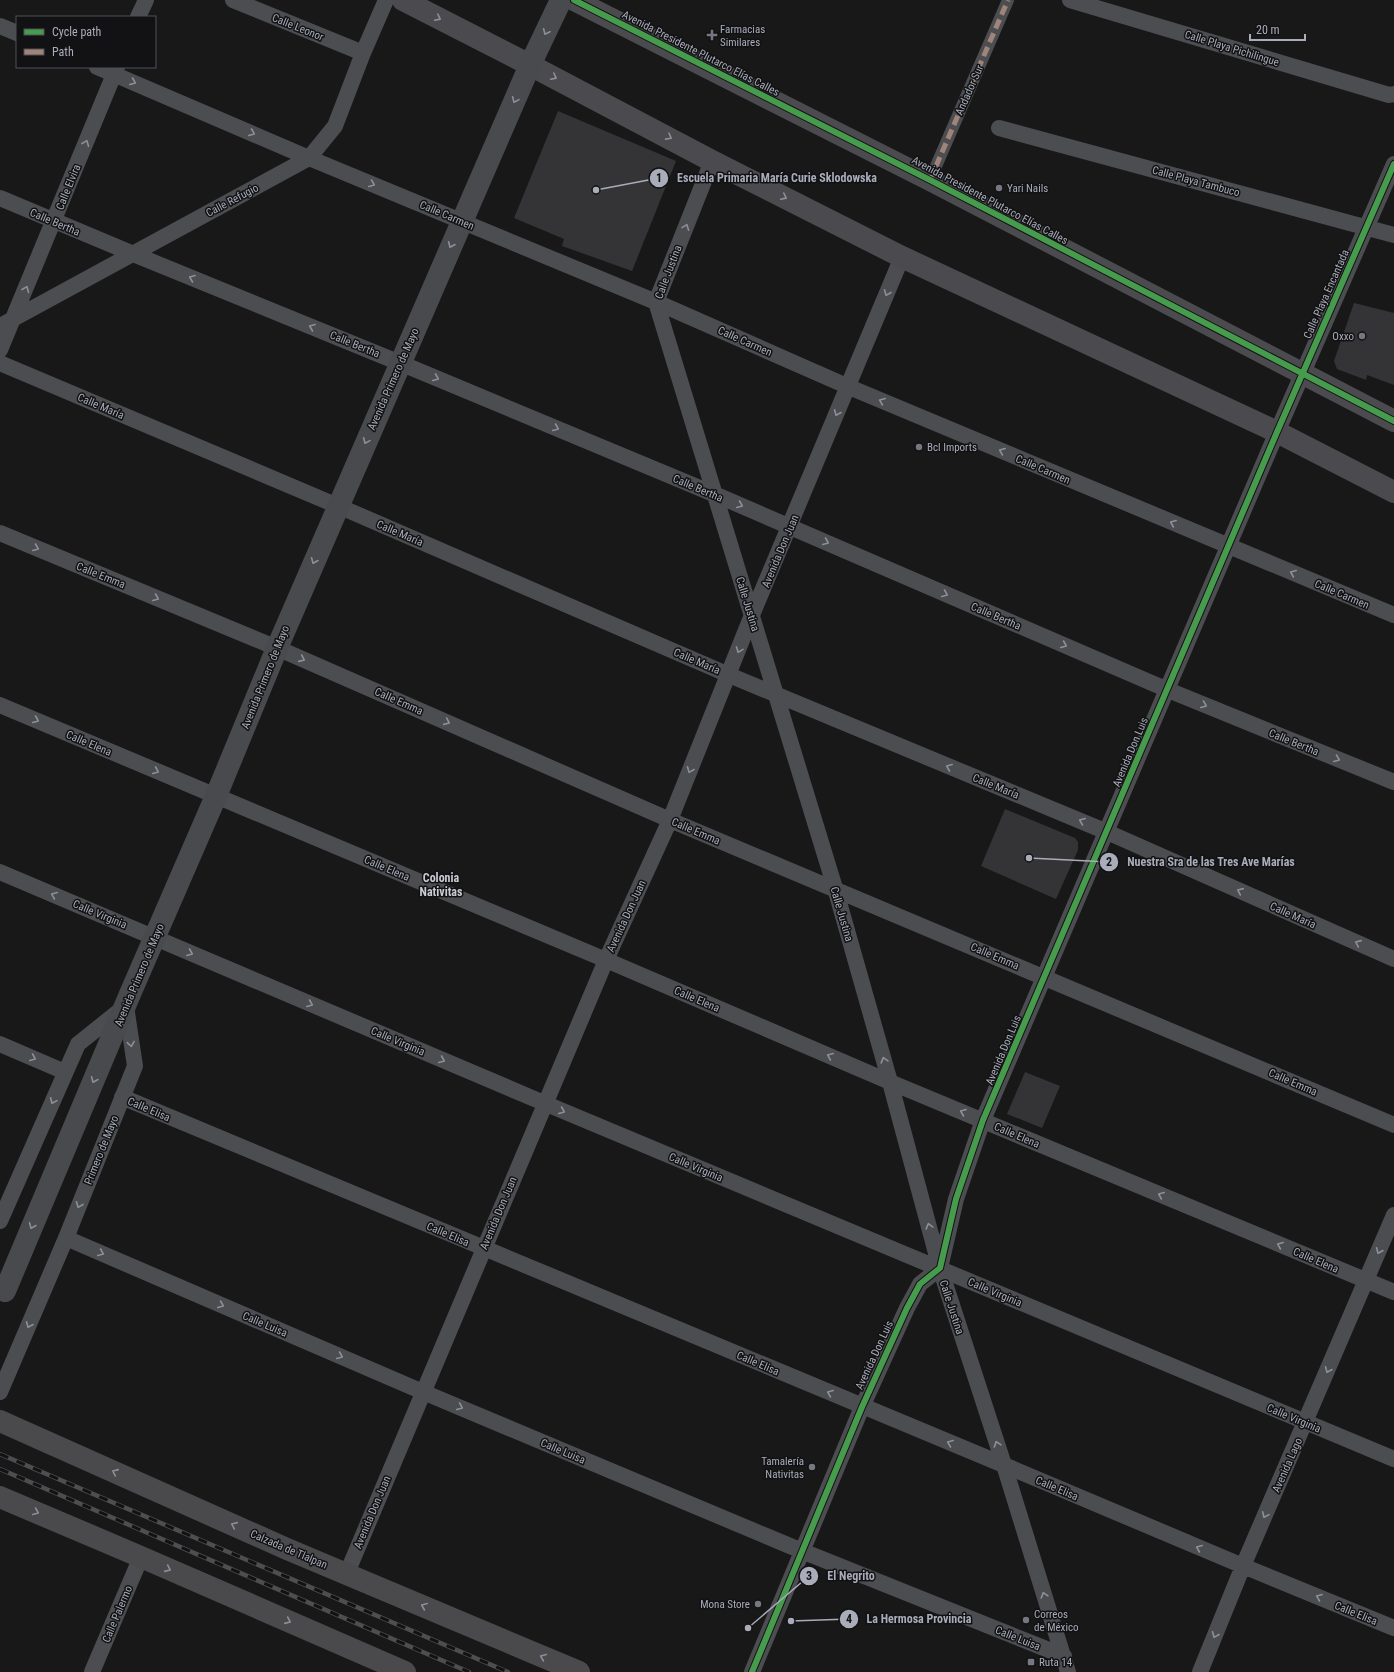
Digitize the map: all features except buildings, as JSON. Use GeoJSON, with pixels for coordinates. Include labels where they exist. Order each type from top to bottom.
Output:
{"type":"FeatureCollection","features":[{"type":"Feature","properties":{"kind":"highway","name":"Calzada de Tlalpan"},"geometry":{"type":"LineString","coordinates":[[0,1421],[347,1573],[579,1672]]}},
{"type":"Feature","properties":{"kind":"highway"},"geometry":{"type":"LineString","coordinates":[[0,1497],[141,1557],[394,1670]]}},
{"type":"Feature","properties":{"kind":"main road"},"geometry":{"type":"LineString","coordinates":[[403,0],[712,161],[902,257],[1277,432],[1394,492]]}},
{"type":"Feature","properties":{"kind":"main road","name":"Avenida Primero de Mayo"},"geometry":{"type":"LineString","coordinates":[[5,1291],[338,506],[530,65],[561,0]]}},
{"type":"Feature","properties":{"kind":"main road","name":"Avenida Presidente Plutarco Elías Calles"},"geometry":{"type":"LineString","coordinates":[[574,0],[930,180],[1394,421]]}},
{"type":"Feature","properties":{"kind":"street"},"geometry":{"type":"LineString","coordinates":[[138,16],[146,0]]}},
{"type":"Feature","properties":{"kind":"street","name":"Calle Leonor"},"geometry":{"type":"LineString","coordinates":[[232,0],[363,53]]}},
{"type":"Feature","properties":{"kind":"street","name":"Calle Refugio"},"geometry":{"type":"LineString","coordinates":[[0,326],[309,158],[335,126],[363,53],[386,0]]}},
{"type":"Feature","properties":{"kind":"street","name":"Andador Sur"},"geometry":{"type":"LineString","coordinates":[[930,180],[1008,0]]}},
{"type":"Feature","properties":{"kind":"street","name":"Calle Playa Pichilingue"},"geometry":{"type":"LineString","coordinates":[[1070,0],[1382,93],[1394,94]]}},
{"type":"Feature","properties":{"kind":"street"},"geometry":{"type":"LineString","coordinates":[[0,26],[16,33]]}},
{"type":"Feature","properties":{"kind":"street","name":"Calle Carmen"},"geometry":{"type":"LineString","coordinates":[[102,68],[116,71],[309,158],[656,302],[848,387],[1394,615]]}},
{"type":"Feature","properties":{"kind":"street","name":"Calle Elvira"},"geometry":{"type":"LineString","coordinates":[[0,350],[116,71]]}},
{"type":"Feature","properties":{"kind":"street","name":"Calle Playa Tambuco"},"geometry":{"type":"LineString","coordinates":[[999,128],[1394,235]]}},
{"type":"Feature","properties":{"kind":"street","name":"Calle Justina"},"geometry":{"type":"LineString","coordinates":[[712,161],[656,302],[835,888],[890,1082],[940,1268],[1004,1465],[1068,1672]]}},
{"type":"Feature","properties":{"kind":"street","name":"Calle Playa Encantada"},"geometry":{"type":"LineString","coordinates":[[1277,432],[1394,164]]}},
{"type":"Feature","properties":{"kind":"street","name":"Calle Bertha"},"geometry":{"type":"LineString","coordinates":[[0,198],[131,254],[400,363],[714,494],[1168,690],[1394,782]]}},
{"type":"Feature","properties":{"kind":"street","name":"Avenida Don Juan"},"geometry":{"type":"LineString","coordinates":[[347,1573],[544,1103],[606,960],[670,820],[752,615],[902,257]]}},
{"type":"Feature","properties":{"kind":"street","name":"Calle María"},"geometry":{"type":"LineString","coordinates":[[0,363],[338,506],[729,675],[1107,832],[1394,959]]}},
{"type":"Feature","properties":{"kind":"street","name":"Avenida Don Luis"},"geometry":{"type":"LineString","coordinates":[[752,1672],[862,1407],[907,1308],[920,1284],[940,1268],[956,1199],[983,1120],[1045,978],[1277,432]]}},
{"type":"Feature","properties":{"kind":"street","name":"Calle Emma"},"geometry":{"type":"LineString","coordinates":[[0,533],[277,648],[670,820],[835,888],[1394,1125]]}},
{"type":"Feature","properties":{"kind":"street","name":"Calle Elena"},"geometry":{"type":"LineString","coordinates":[[0,705],[606,960],[890,1082],[1394,1292]]}},
{"type":"Feature","properties":{"kind":"street","name":"Calle Virginia"},"geometry":{"type":"LineString","coordinates":[[0,872],[544,1103],[1394,1459]]}},
{"type":"Feature","properties":{"kind":"street"},"geometry":{"type":"LineString","coordinates":[[2,1212],[78,1044],[126,1006]]}},
{"type":"Feature","properties":{"kind":"street","name":"Primero de Mayo"},"geometry":{"type":"LineString","coordinates":[[0,1392],[66,1238],[135,1066],[126,1006]]}},
{"type":"Feature","properties":{"kind":"street"},"geometry":{"type":"LineString","coordinates":[[0,1044],[65,1072]]}},
{"type":"Feature","properties":{"kind":"street","name":"Calle Elisa"},"geometry":{"type":"LineString","coordinates":[[122,1097],[1394,1628]]}},
{"type":"Feature","properties":{"kind":"street","name":"Avenida Lago"},"geometry":{"type":"LineString","coordinates":[[1200,1672],[1243,1566],[1394,1215]]}},
{"type":"Feature","properties":{"kind":"street","name":"Calle Luisa"},"geometry":{"type":"LineString","coordinates":[[66,1238],[423,1392],[802,1551],[1064,1656]]}},
{"type":"Feature","properties":{"kind":"street","name":"Calle Palermo"},"geometry":{"type":"LineString","coordinates":[[92,1672],[141,1557]]}},
{"type":"Feature","properties":{"kind":"railway"},"geometry":{"type":"LineString","coordinates":[[0,1454],[508,1672]]}},
{"type":"Feature","properties":{"kind":"railway"},"geometry":{"type":"LineString","coordinates":[[0,1469],[469,1672]]}},
{"type":"Feature","properties":{"kind":"marked path"},"geometry":{"type":"LineString","coordinates":[[930,180],[1008,0]]}},
{"type":"Feature","properties":{"kind":"cycle path"},"geometry":{"type":"LineString","coordinates":[[574,0],[930,180],[1394,421]]}},
{"type":"Feature","properties":{"kind":"cycle path"},"geometry":{"type":"LineString","coordinates":[[752,1672],[862,1407],[907,1308],[920,1284],[940,1268],[956,1199],[983,1120],[1277,432],[1394,164]]}},
{"type":"Feature","properties":{"kind":"place","name":"Farmacias Similares"},"geometry":{"type":"Point","coordinates":[712,35]}},
{"type":"Feature","properties":{"kind":"place","name":"Yari Nails"},"geometry":{"type":"Point","coordinates":[999,188]}},
{"type":"Feature","properties":{"kind":"place","name":"Escuela Primaria María Curie Sklodowska"},"geometry":{"type":"Point","coordinates":[596,190]}},
{"type":"Feature","properties":{"kind":"place","name":"Oxxo"},"geometry":{"type":"Point","coordinates":[1362,336]}},
{"type":"Feature","properties":{"kind":"place","name":"Bcl Imports"},"geometry":{"type":"Point","coordinates":[919,447]}},
{"type":"Feature","properties":{"kind":"place","name":"Nuestra Sra de las Tres Ave Marías"},"geometry":{"type":"Point","coordinates":[1029,858]}},
{"type":"Feature","properties":{"kind":"place","name":"Tamalería Nativitas"},"geometry":{"type":"Point","coordinates":[812,1467]}},
{"type":"Feature","properties":{"kind":"place","name":"Mona Store"},"geometry":{"type":"Point","coordinates":[758,1604]}},
{"type":"Feature","properties":{"kind":"place","name":"Correos de México"},"geometry":{"type":"Point","coordinates":[1026,1620]}},
{"type":"Feature","properties":{"kind":"place","name":"La Hermosa Provincia"},"geometry":{"type":"Point","coordinates":[791,1621]}},
{"type":"Feature","properties":{"kind":"place","name":"El Negrito"},"geometry":{"type":"Point","coordinates":[748,1628]}},
{"type":"Feature","properties":{"kind":"place","name":"Ruta 14"},"geometry":{"type":"Point","coordinates":[1031,1662]}},
{"type":"Feature","properties":{"kind":"district","name":"Colonia Nativitas"},"geometry":{"type":"Point","coordinates":[441,885]}}]}
